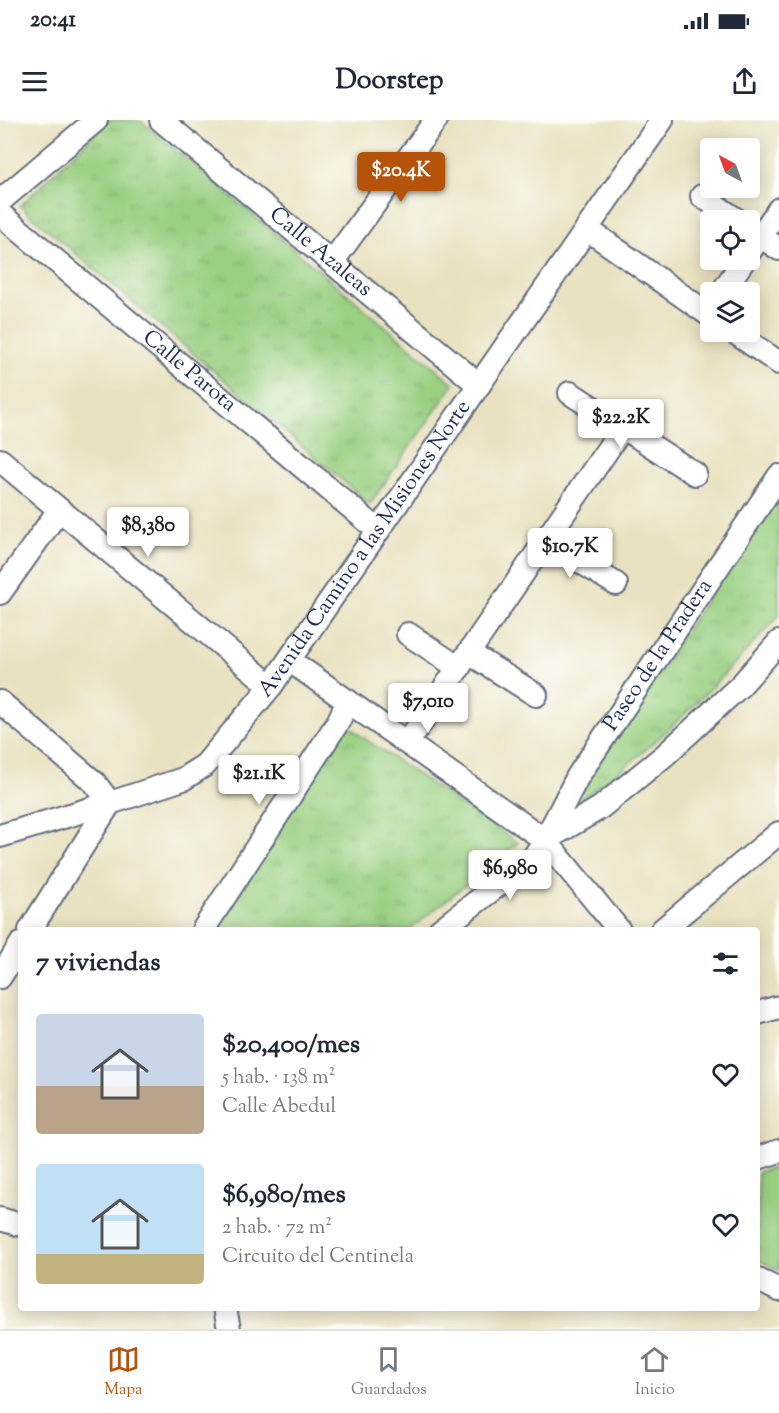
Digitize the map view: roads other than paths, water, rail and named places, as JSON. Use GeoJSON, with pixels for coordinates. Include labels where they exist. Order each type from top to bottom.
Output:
{"type":"FeatureCollection","features":[{"type":"Feature","properties":{"kind":"street"},"geometry":{"type":"LineString","coordinates":[[0,201],[96,120]]}},
{"type":"Feature","properties":{"kind":"street","name":"Calle Azaleas"},"geometry":{"type":"LineString","coordinates":[[161,120],[479,385]]}},
{"type":"Feature","properties":{"kind":"street"},"geometry":{"type":"LineString","coordinates":[[333,261],[436,120]]}},
{"type":"Feature","properties":{"kind":"street","name":"Avenida Camino a las Misiones Norte"},"geometry":{"type":"LineString","coordinates":[[0,836],[183,779],[205,765],[271,686],[662,120]]}},
{"type":"Feature","properties":{"kind":"street"},"geometry":{"type":"LineString","coordinates":[[705,198],[722,210]]}},
{"type":"Feature","properties":{"kind":"street"},"geometry":{"type":"LineString","coordinates":[[760,231],[779,209]]}},
{"type":"Feature","properties":{"kind":"street","name":"Calle Parota"},"geometry":{"type":"LineString","coordinates":[[0,214],[378,530]]}},
{"type":"Feature","properties":{"kind":"street"},"geometry":{"type":"LineString","coordinates":[[586,229],[700,305]]}},
{"type":"Feature","properties":{"kind":"street"},"geometry":{"type":"LineString","coordinates":[[760,242],[779,249]]}},
{"type":"Feature","properties":{"kind":"street"},"geometry":{"type":"LineString","coordinates":[[749,342],[779,363]]}},
{"type":"Feature","properties":{"kind":"street"},"geometry":{"type":"LineString","coordinates":[[570,393],[695,474]]}},
{"type":"Feature","properties":{"kind":"street"},"geometry":{"type":"LineString","coordinates":[[407,743],[623,428]]}},
{"type":"Feature","properties":{"kind":"street"},"geometry":{"type":"LineString","coordinates":[[0,460],[271,686]]}},
{"type":"Feature","properties":{"kind":"street","name":"Paseo de la Pradera"},"geometry":{"type":"LineString","coordinates":[[545,840],[578,776],[779,476]]}},
{"type":"Feature","properties":{"kind":"street"},"geometry":{"type":"LineString","coordinates":[[0,593],[59,510]]}},
{"type":"Feature","properties":{"kind":"street"},"geometry":{"type":"LineString","coordinates":[[546,540],[616,584]]}},
{"type":"Feature","properties":{"kind":"street"},"geometry":{"type":"LineString","coordinates":[[408,634],[536,695]]}},
{"type":"Feature","properties":{"kind":"street"},"geometry":{"type":"LineString","coordinates":[[444,927],[533,858],[545,840],[600,808],[665,755],[741,685],[779,642]]}},
{"type":"Feature","properties":{"kind":"street"},"geometry":{"type":"LineString","coordinates":[[289,660],[545,840],[617,927]]}},
{"type":"Feature","properties":{"kind":"street"},"geometry":{"type":"LineString","coordinates":[[205,927],[338,722],[348,701]]}},
{"type":"Feature","properties":{"kind":"street"},"geometry":{"type":"LineString","coordinates":[[0,702],[95,783],[110,803],[32,927]]}},
{"type":"Feature","properties":{"kind":"street"},"geometry":{"type":"LineString","coordinates":[[666,927],[779,833]]}},
{"type":"Feature","properties":{"kind":"street"},"geometry":{"type":"LineString","coordinates":[[0,977],[18,949]]}},
{"type":"Feature","properties":{"kind":"street"},"geometry":{"type":"LineString","coordinates":[[760,1012],[779,1007]]}},
{"type":"Feature","properties":{"kind":"street"},"geometry":{"type":"LineString","coordinates":[[760,1157],[779,1151]]}},
{"type":"Feature","properties":{"kind":"street"},"geometry":{"type":"LineString","coordinates":[[0,1219],[18,1224]]}},
{"type":"Feature","properties":{"kind":"street"},"geometry":{"type":"LineString","coordinates":[[760,1282],[779,1290]]}},
{"type":"Feature","properties":{"kind":"street"},"geometry":{"type":"LineString","coordinates":[[226,1311],[229,1329]]}}]}
